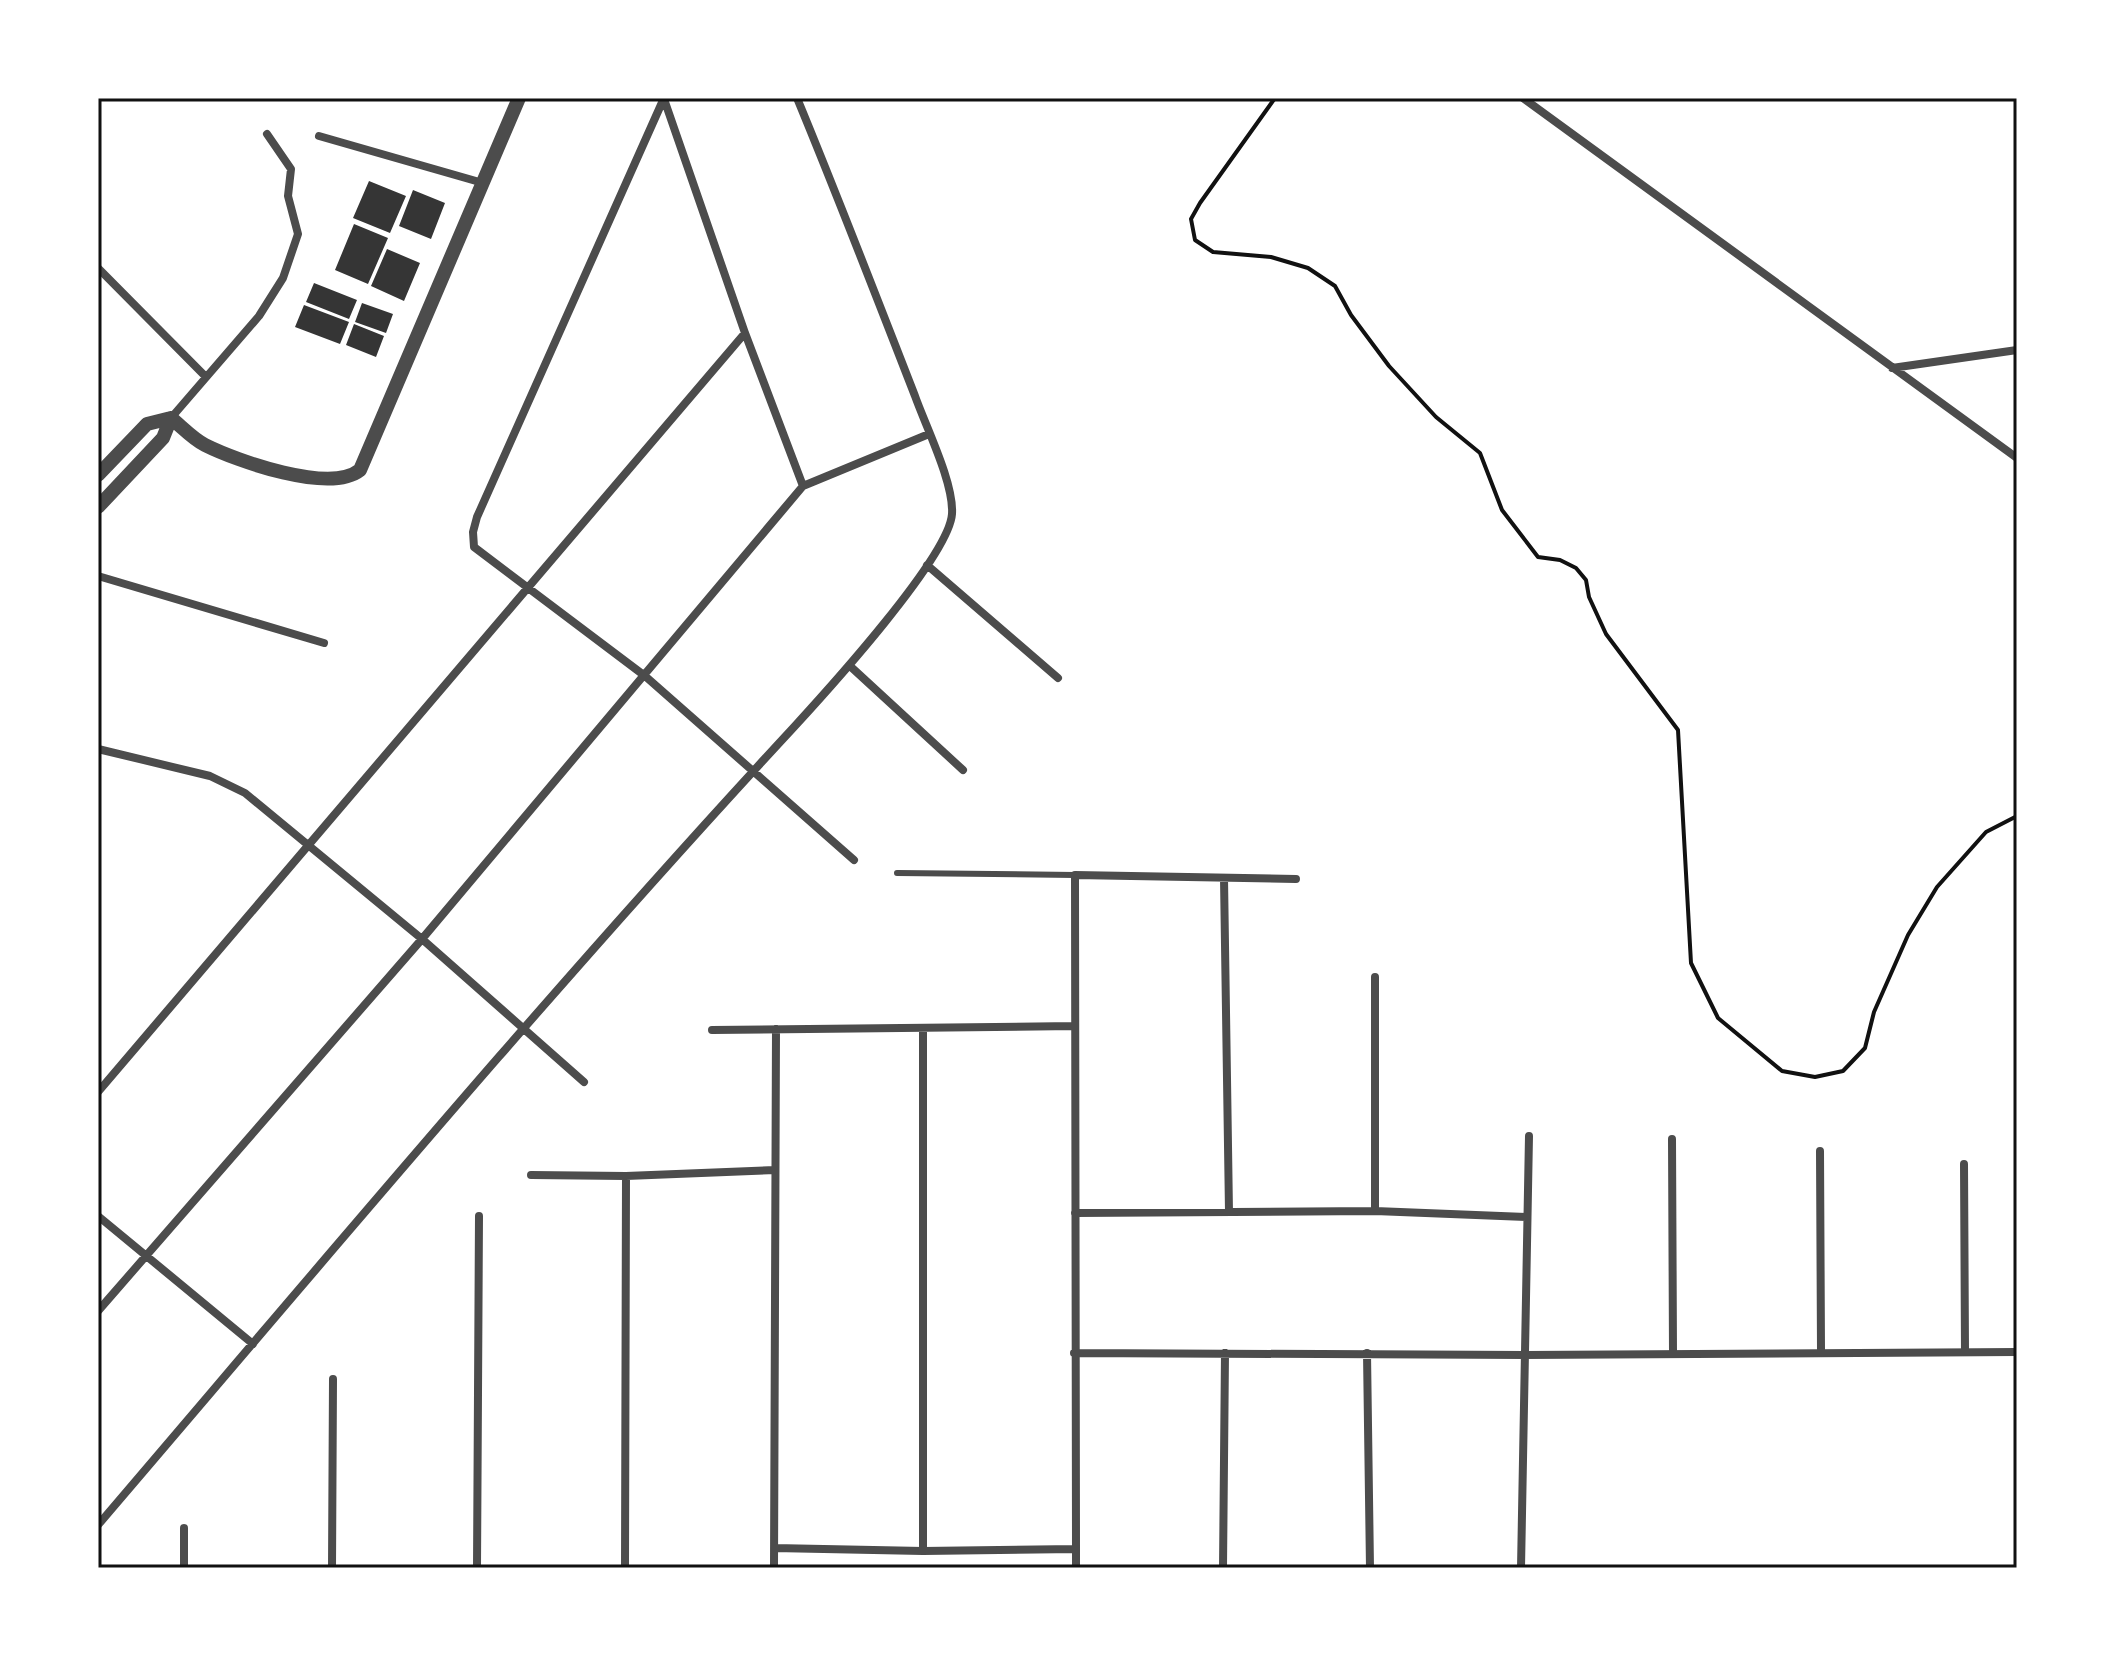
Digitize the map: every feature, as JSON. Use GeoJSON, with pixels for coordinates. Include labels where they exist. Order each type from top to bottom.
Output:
{"type":"FeatureCollection","features":[{"type":"Feature","properties":{"kind":"street"},"geometry":{"type":"LineString","coordinates":[[171,418],[204,444],[269,468],[322,480],[353,476],[372,447],[519,98]]}},
{"type":"Feature","properties":{"kind":"street"},"geometry":{"type":"LineString","coordinates":[[664,98],[745,333],[803,486]]}},
{"type":"Feature","properties":{"kind":"street"},"geometry":{"type":"LineString","coordinates":[[664,98],[473,532],[474,547],[645,676],[854,860]]}},
{"type":"Feature","properties":{"kind":"street"},"geometry":{"type":"LineString","coordinates":[[98,1525],[525,1030],[752,772],[850,666],[927,565],[950,525],[953,510],[929,434],[797,98]]}},
{"type":"Feature","properties":{"kind":"street"},"geometry":{"type":"LineString","coordinates":[[1523,98],[2017,458]]}},
{"type":"Feature","properties":{"kind":"street"},"geometry":{"type":"LineString","coordinates":[[98,507],[163,438],[171,418],[272,298],[298,234],[297,219],[288,196],[291,169],[267,134]]}},
{"type":"Feature","properties":{"kind":"street"},"geometry":{"type":"LineString","coordinates":[[319,136],[484,183]]}},
{"type":"Feature","properties":{"kind":"street"},"geometry":{"type":"LineString","coordinates":[[98,268],[206,377]]}},
{"type":"Feature","properties":{"kind":"street"},"geometry":{"type":"LineString","coordinates":[[98,1092],[745,333]]}},
{"type":"Feature","properties":{"kind":"street"},"geometry":{"type":"LineString","coordinates":[[1892,368],[2017,350]]}},
{"type":"Feature","properties":{"kind":"street"},"geometry":{"type":"LineString","coordinates":[[98,475],[147,424],[171,418]]}},
{"type":"Feature","properties":{"kind":"street"},"geometry":{"type":"LineString","coordinates":[[98,1311],[422,939],[803,486],[929,434]]}},
{"type":"Feature","properties":{"kind":"street"},"geometry":{"type":"LineString","coordinates":[[927,565],[1058,678]]}},
{"type":"Feature","properties":{"kind":"street"},"geometry":{"type":"LineString","coordinates":[[98,576],[324,643]]}},
{"type":"Feature","properties":{"kind":"street"},"geometry":{"type":"LineString","coordinates":[[850,666],[963,770]]}},
{"type":"Feature","properties":{"kind":"street"},"geometry":{"type":"LineString","coordinates":[[98,749],[228,782],[422,939],[584,1082]]}},
{"type":"Feature","properties":{"kind":"street"},"geometry":{"type":"LineString","coordinates":[[1076,1568],[1075,875],[1296,879]]}},
{"type":"Feature","properties":{"kind":"street"},"geometry":{"type":"LineString","coordinates":[[1224,878],[1229,1212]]}},
{"type":"Feature","properties":{"kind":"street"},"geometry":{"type":"LineString","coordinates":[[1375,977],[1375,1211]]}},
{"type":"Feature","properties":{"kind":"street"},"geometry":{"type":"LineString","coordinates":[[712,1030],[1075,1026]]}},
{"type":"Feature","properties":{"kind":"street"},"geometry":{"type":"LineString","coordinates":[[923,1028],[923,1551]]}},
{"type":"Feature","properties":{"kind":"street"},"geometry":{"type":"LineString","coordinates":[[774,1568],[776,1029]]}},
{"type":"Feature","properties":{"kind":"street"},"geometry":{"type":"LineString","coordinates":[[1521,1568],[1529,1136]]}},
{"type":"Feature","properties":{"kind":"street"},"geometry":{"type":"LineString","coordinates":[[1672,1139],[1673,1352]]}},
{"type":"Feature","properties":{"kind":"street"},"geometry":{"type":"LineString","coordinates":[[1820,1151],[1821,1351]]}},
{"type":"Feature","properties":{"kind":"street"},"geometry":{"type":"LineString","coordinates":[[1964,1164],[1965,1350]]}},
{"type":"Feature","properties":{"kind":"street"},"geometry":{"type":"LineString","coordinates":[[531,1175],[626,1176],[775,1170]]}},
{"type":"Feature","properties":{"kind":"street"},"geometry":{"type":"LineString","coordinates":[[625,1568],[626,1176]]}},
{"type":"Feature","properties":{"kind":"street"},"geometry":{"type":"LineString","coordinates":[[1075,1213],[1375,1211],[1526,1217]]}},
{"type":"Feature","properties":{"kind":"street"},"geometry":{"type":"LineString","coordinates":[[98,1216],[253,1344]]}},
{"type":"Feature","properties":{"kind":"street"},"geometry":{"type":"LineString","coordinates":[[477,1568],[479,1216]]}},
{"type":"Feature","properties":{"kind":"street"},"geometry":{"type":"LineString","coordinates":[[1074,1353],[1525,1355],[2017,1352]]}},
{"type":"Feature","properties":{"kind":"street"},"geometry":{"type":"LineString","coordinates":[[1223,1568],[1225,1353]]}},
{"type":"Feature","properties":{"kind":"street"},"geometry":{"type":"LineString","coordinates":[[1367,1353],[1370,1568]]}},
{"type":"Feature","properties":{"kind":"street"},"geometry":{"type":"LineString","coordinates":[[332,1568],[333,1379]]}},
{"type":"Feature","properties":{"kind":"street"},"geometry":{"type":"LineString","coordinates":[[184,1528],[184,1568]]}},
{"type":"Feature","properties":{"kind":"street"},"geometry":{"type":"LineString","coordinates":[[774,1548],[923,1551],[1076,1549]]}},
{"type":"Feature","properties":{"kind":"lane"},"geometry":{"type":"LineString","coordinates":[[897,873],[1075,875]]}},
{"type":"Feature","properties":{"kind":"path"},"geometry":{"type":"LineString","coordinates":[[1275,98],[1200,203],[1191,219],[1195,240],[1213,252],[1271,257],[1308,268],[1335,286],[1351,315],[1389,366],[1436,417],[1480,453],[1502,510],[1538,557],[1560,560],[1576,568],[1586,580],[1589,597],[1606,634],[1678,730],[1691,963],[1718,1018],[1782,1071],[1815,1077],[1843,1071],[1865,1048],[1874,1012],[1908,935],[1937,887],[1986,832],[2017,816]]}},
{"type":"Feature","properties":{"kind":"building"},"geometry":{"type":"Polygon","coordinates":[[[369,181],[406,196],[390,233],[353,218],[369,181]]]}},
{"type":"Feature","properties":{"kind":"building"},"geometry":{"type":"Polygon","coordinates":[[[413,190],[445,203],[431,239],[399,226],[413,190]]]}},
{"type":"Feature","properties":{"kind":"building"},"geometry":{"type":"Polygon","coordinates":[[[354,224],[388,238],[368,284],[335,270],[354,224]]]}},
{"type":"Feature","properties":{"kind":"building"},"geometry":{"type":"Polygon","coordinates":[[[387,249],[420,263],[404,301],[371,286],[387,249]]]}},
{"type":"Feature","properties":{"kind":"building"},"geometry":{"type":"Polygon","coordinates":[[[314,283],[357,300],[349,319],[306,302],[314,283]]]}},
{"type":"Feature","properties":{"kind":"building"},"geometry":{"type":"Polygon","coordinates":[[[362,303],[393,314],[386,333],[355,322],[362,303]]]}},
{"type":"Feature","properties":{"kind":"building"},"geometry":{"type":"Polygon","coordinates":[[[304,305],[349,322],[340,344],[295,327],[304,305]]]}},
{"type":"Feature","properties":{"kind":"building"},"geometry":{"type":"Polygon","coordinates":[[[354,324],[384,336],[376,357],[346,345],[354,324]]]}}]}
